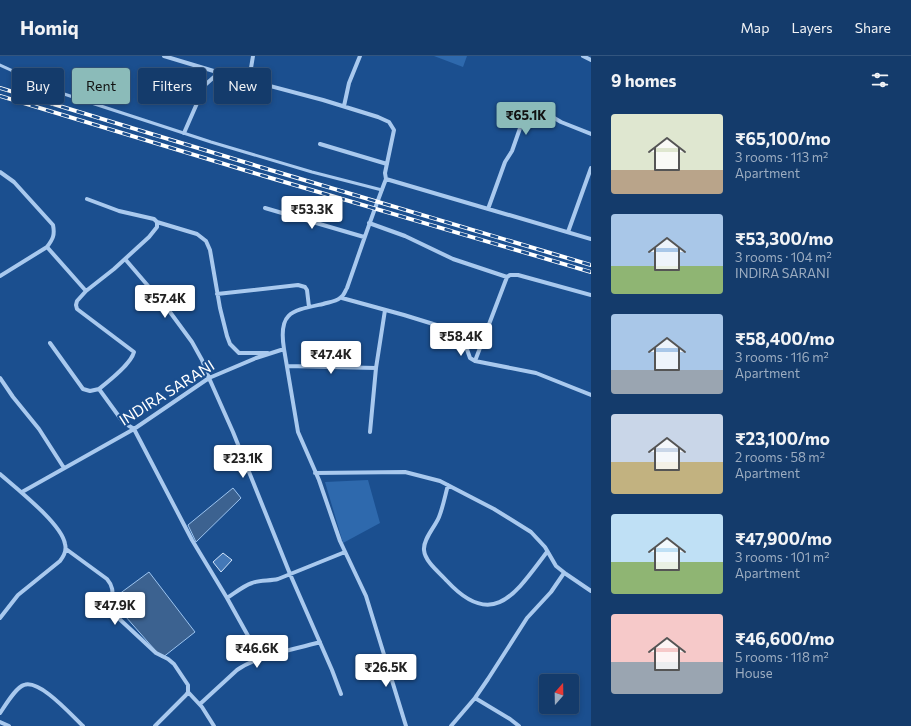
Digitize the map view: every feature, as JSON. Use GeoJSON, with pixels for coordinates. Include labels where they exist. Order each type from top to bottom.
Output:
{"type":"FeatureCollection","features":[{"type":"Feature","properties":{"kind":"street"},"geometry":{"type":"LineString","coordinates":[[164,56],[214,71]]}},
{"type":"Feature","properties":{"kind":"street"},"geometry":{"type":"LineString","coordinates":[[251,68],[253,56]]}},
{"type":"Feature","properties":{"kind":"street"},"geometry":{"type":"LineString","coordinates":[[344,106],[349,84],[360,56]]}},
{"type":"Feature","properties":{"kind":"street"},"geometry":{"type":"LineString","coordinates":[[583,56],[591,60]]}},
{"type":"Feature","properties":{"kind":"street"},"geometry":{"type":"LineString","coordinates":[[184,133],[205,85],[214,77]]}},
{"type":"Feature","properties":{"kind":"street"},"geometry":{"type":"LineString","coordinates":[[271,86],[378,117],[389,122],[392,126],[394,136],[385,173],[386,179],[347,288],[342,298]]}},
{"type":"Feature","properties":{"kind":"street"},"geometry":{"type":"LineString","coordinates":[[488,209],[505,162],[512,151],[525,114],[531,107],[539,109],[561,122],[591,134]]}},
{"type":"Feature","properties":{"kind":"street"},"geometry":{"type":"LineString","coordinates":[[320,144],[387,164]]}},
{"type":"Feature","properties":{"kind":"street"},"geometry":{"type":"LineString","coordinates":[[568,232],[591,168]]}},
{"type":"Feature","properties":{"kind":"street"},"geometry":{"type":"LineString","coordinates":[[0,172],[14,182],[53,225],[55,232],[54,238],[48,247],[0,276]]}},
{"type":"Feature","properties":{"kind":"street"},"geometry":{"type":"LineString","coordinates":[[386,179],[591,239]]}},
{"type":"Feature","properties":{"kind":"street"},"geometry":{"type":"LineString","coordinates":[[87,199],[119,211],[154,219],[157,222],[197,234],[206,242],[210,250],[217,294],[230,344],[239,354],[276,352]]}},
{"type":"Feature","properties":{"kind":"street"},"geometry":{"type":"LineString","coordinates":[[265,208],[364,237]]}},
{"type":"Feature","properties":{"kind":"street"},"geometry":{"type":"LineString","coordinates":[[50,343],[83,389],[90,391],[100,389],[116,376],[132,357],[134,352],[77,309],[76,305],[86,291],[125,260],[153,233],[157,222]]}},
{"type":"Feature","properties":{"kind":"street"},"geometry":{"type":"LineString","coordinates":[[369,223],[405,236],[453,259],[507,277]]}},
{"type":"Feature","properties":{"kind":"street"},"geometry":{"type":"LineString","coordinates":[[48,247],[86,291]]}},
{"type":"Feature","properties":{"kind":"street"},"geometry":{"type":"LineString","coordinates":[[125,260],[167,308],[192,342],[202,360],[341,694]]}},
{"type":"Feature","properties":{"kind":"street"},"geometry":{"type":"LineString","coordinates":[[475,361],[507,277],[513,274],[518,275],[591,295]]}},
{"type":"Feature","properties":{"kind":"street"},"geometry":{"type":"LineString","coordinates":[[217,294],[298,285],[305,287],[307,290],[309,307]]}},
{"type":"Feature","properties":{"kind":"street"},"geometry":{"type":"LineString","coordinates":[[406,726],[366,596],[345,552],[319,480],[298,432],[282,336],[286,320],[290,314],[296,310],[342,298],[456,331],[464,338],[470,358],[475,361],[536,373],[591,395]]}},
{"type":"Feature","properties":{"kind":"street"},"geometry":{"type":"LineString","coordinates":[[370,432],[376,368],[385,310]]}},
{"type":"Feature","properties":{"kind":"street","name":"INDIRA SARANI"},"geometry":{"type":"LineString","coordinates":[[22,492],[134,429],[209,378],[256,358],[284,349]]}},
{"type":"Feature","properties":{"kind":"street"},"geometry":{"type":"LineString","coordinates":[[287,366],[376,368]]}},
{"type":"Feature","properties":{"kind":"street"},"geometry":{"type":"LineString","coordinates":[[0,378],[13,397],[39,428],[64,468]]}},
{"type":"Feature","properties":{"kind":"street"},"geometry":{"type":"LineString","coordinates":[[100,389],[123,422],[134,429],[192,540],[261,659]]}},
{"type":"Feature","properties":{"kind":"street"},"geometry":{"type":"LineString","coordinates":[[316,473],[405,472],[440,481],[494,509],[526,528],[538,539],[556,566],[591,591]]}},
{"type":"Feature","properties":{"kind":"street"},"geometry":{"type":"LineString","coordinates":[[0,474],[22,492],[54,524],[63,536],[66,549],[60,561],[18,595],[0,618]]}},
{"type":"Feature","properties":{"kind":"street"},"geometry":{"type":"LineString","coordinates":[[448,485],[440,514],[425,543],[424,548],[429,561],[464,598],[489,605],[497,604],[508,598],[520,587],[547,552]]}},
{"type":"Feature","properties":{"kind":"street"},"geometry":{"type":"LineString","coordinates":[[66,549],[107,579],[114,590],[111,607],[114,614],[156,653],[174,664],[188,685],[188,692],[155,726]]}},
{"type":"Feature","properties":{"kind":"street"},"geometry":{"type":"LineString","coordinates":[[227,598],[253,582],[278,579],[345,552]]}},
{"type":"Feature","properties":{"kind":"street"},"geometry":{"type":"LineString","coordinates":[[451,726],[475,698],[527,618],[551,592],[564,573]]}},
{"type":"Feature","properties":{"kind":"street"},"geometry":{"type":"LineString","coordinates":[[200,704],[243,666],[261,659],[320,642]]}},
{"type":"Feature","properties":{"kind":"street"},"geometry":{"type":"LineString","coordinates":[[0,713],[18,688],[29,684],[49,694],[84,726]]}},
{"type":"Feature","properties":{"kind":"street"},"geometry":{"type":"LineString","coordinates":[[188,692],[200,704],[214,726]]}},
{"type":"Feature","properties":{"kind":"street"},"geometry":{"type":"LineString","coordinates":[[475,698],[519,726]]}},
{"type":"Feature","properties":{"kind":"street"},"geometry":{"type":"LineString","coordinates":[[0,722],[8,726]]}},
{"type":"Feature","properties":{"kind":"lane"},"geometry":{"type":"LineString","coordinates":[[0,65],[61,93],[184,133],[312,172],[382,190]]}},
{"type":"Feature","properties":{"kind":"shaded area"},"geometry":{"type":"Polygon","coordinates":[[[434,56],[467,56],[463,67],[434,56]]]}},
{"type":"Feature","properties":{"kind":"shaded area"},"geometry":{"type":"Polygon","coordinates":[[[368,480],[380,523],[343,543],[325,482],[368,480]]]}},
{"type":"Feature","properties":{"kind":"shaded area"},"geometry":{"type":"Polygon","coordinates":[[[233,488],[241,498],[196,542],[188,525],[233,488]]]}},
{"type":"Feature","properties":{"kind":"shaded area"},"geometry":{"type":"Polygon","coordinates":[[[149,572],[195,632],[162,658],[111,600],[149,572]]]}},
{"type":"Feature","properties":{"kind":"building"},"geometry":{"type":"Polygon","coordinates":[[[223,553],[232,560],[221,572],[213,562],[223,553]]]}},
{"type":"Feature","properties":{"kind":"railway"},"geometry":{"type":"LineString","coordinates":[[0,88],[591,265]]}},
{"type":"Feature","properties":{"kind":"railway"},"geometry":{"type":"LineString","coordinates":[[0,96],[264,176],[591,272]]}}]}
